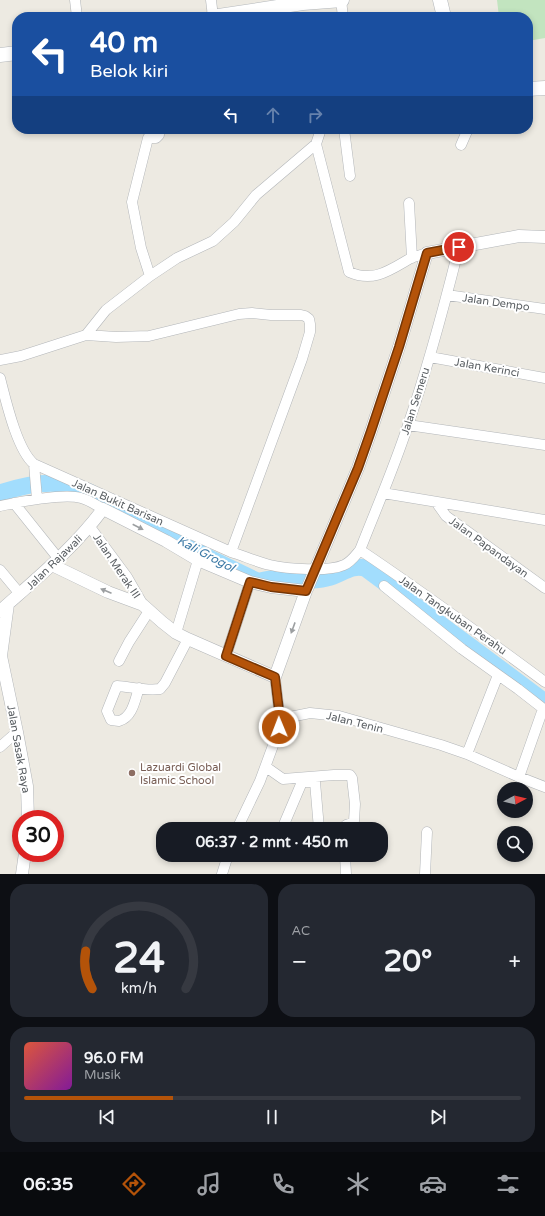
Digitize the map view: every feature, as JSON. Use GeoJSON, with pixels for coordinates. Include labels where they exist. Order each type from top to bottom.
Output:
{"type":"FeatureCollection","features":[{"type":"Feature","properties":{"kind":"main road"},"geometry":{"type":"LineString","coordinates":[[243,12],[303,2],[342,0]]}},
{"type":"Feature","properties":{"kind":"main road"},"geometry":{"type":"LineString","coordinates":[[440,0],[443,12]]}},
{"type":"Feature","properties":{"kind":"main road"},"geometry":{"type":"LineString","coordinates":[[0,55],[12,54]]}},
{"type":"Feature","properties":{"kind":"main road"},"geometry":{"type":"LineString","coordinates":[[533,89],[545,88]]}},
{"type":"Feature","properties":{"kind":"street"},"geometry":{"type":"LineString","coordinates":[[75,0],[76,12]]}},
{"type":"Feature","properties":{"kind":"street"},"geometry":{"type":"LineString","coordinates":[[211,0],[212,12]]}},
{"type":"Feature","properties":{"kind":"street"},"geometry":{"type":"LineString","coordinates":[[342,0],[343,12]]}},
{"type":"Feature","properties":{"kind":"street"},"geometry":{"type":"LineString","coordinates":[[150,276],[141,248],[132,202],[148,138],[156,138],[159,134]]}},
{"type":"Feature","properties":{"kind":"street"},"geometry":{"type":"LineString","coordinates":[[86,335],[106,310],[150,276],[177,258],[213,241],[234,222],[256,195],[316,144],[319,134]]}},
{"type":"Feature","properties":{"kind":"street"},"geometry":{"type":"LineString","coordinates":[[345,134],[350,176]]}},
{"type":"Feature","properties":{"kind":"street"},"geometry":{"type":"LineString","coordinates":[[461,145],[466,134]]}},
{"type":"Feature","properties":{"kind":"street"},"geometry":{"type":"LineString","coordinates":[[316,144],[349,272],[359,276],[384,274],[412,258],[427,253],[519,236],[545,237]]}},
{"type":"Feature","properties":{"kind":"street"},"geometry":{"type":"LineString","coordinates":[[409,203],[412,258]]}},
{"type":"Feature","properties":{"kind":"street","name":"Jalan Semeru"},"geometry":{"type":"LineString","coordinates":[[360,550],[408,425],[430,357],[459,247]]}},
{"type":"Feature","properties":{"kind":"street"},"geometry":{"type":"LineString","coordinates":[[240,822],[266,767],[277,737],[280,719],[275,677],[306,590],[358,468],[399,347],[427,253]]}},
{"type":"Feature","properties":{"kind":"street","name":"Jalan Dempo"},"geometry":{"type":"LineString","coordinates":[[447,295],[545,309]]}},
{"type":"Feature","properties":{"kind":"street"},"geometry":{"type":"LineString","coordinates":[[0,360],[21,356],[86,335],[116,337],[149,336],[239,314],[252,313],[301,315],[309,319],[310,332],[302,359],[231,552]]}},
{"type":"Feature","properties":{"kind":"street","name":"Jalan Kerinci"},"geometry":{"type":"LineString","coordinates":[[430,357],[545,378]]}},
{"type":"Feature","properties":{"kind":"street"},"geometry":{"type":"LineString","coordinates":[[1,385],[11,418],[24,452],[35,470],[37,495]]}},
{"type":"Feature","properties":{"kind":"street"},"geometry":{"type":"LineString","coordinates":[[408,425],[545,445]]}},
{"type":"Feature","properties":{"kind":"street","name":"Jalan Bukit Barisan"},"geometry":{"type":"LineString","coordinates":[[35,470],[231,552],[270,565],[314,572],[344,566],[352,560],[360,550]]}},
{"type":"Feature","properties":{"kind":"street"},"geometry":{"type":"LineString","coordinates":[[383,493],[545,520]]}},
{"type":"Feature","properties":{"kind":"street"},"geometry":{"type":"LineString","coordinates":[[0,506],[37,495],[75,496],[88,500],[166,540],[198,560],[249,585],[306,590]]}},
{"type":"Feature","properties":{"kind":"street","name":"Jalan Papandayan"},"geometry":{"type":"LineString","coordinates":[[436,502],[446,516],[545,588]]}},
{"type":"Feature","properties":{"kind":"street"},"geometry":{"type":"LineString","coordinates":[[14,503],[55,561],[108,592],[146,608],[176,633],[188,640],[275,677]]}},
{"type":"Feature","properties":{"kind":"street","name":"Jalan Rajawali"},"geometry":{"type":"LineString","coordinates":[[4,607],[20,594],[90,527],[103,509]]}},
{"type":"Feature","properties":{"kind":"street","name":"Jalan Merak III"},"geometry":{"type":"LineString","coordinates":[[90,527],[127,577],[146,608]]}},
{"type":"Feature","properties":{"kind":"street","name":"Jalan Tangkuban Perahu"},"geometry":{"type":"LineString","coordinates":[[360,550],[403,579],[545,682]]}},
{"type":"Feature","properties":{"kind":"street"},"geometry":{"type":"LineString","coordinates":[[176,633],[198,560]]}},
{"type":"Feature","properties":{"kind":"street"},"geometry":{"type":"LineString","coordinates":[[0,570],[20,594]]}},
{"type":"Feature","properties":{"kind":"street"},"geometry":{"type":"LineString","coordinates":[[226,656],[249,585]]}},
{"type":"Feature","properties":{"kind":"street"},"geometry":{"type":"LineString","coordinates":[[384,586],[462,650],[544,710],[519,777]]}},
{"type":"Feature","properties":{"kind":"street","name":"Jalan Sasak Raya"},"geometry":{"type":"LineString","coordinates":[[4,607],[0,655],[27,786],[28,810]]}},
{"type":"Feature","properties":{"kind":"street"},"geometry":{"type":"LineString","coordinates":[[119,661],[146,608]]}},
{"type":"Feature","properties":{"kind":"street"},"geometry":{"type":"LineString","coordinates":[[139,688],[156,689],[162,687],[188,640]]}},
{"type":"Feature","properties":{"kind":"street"},"geometry":{"type":"LineString","coordinates":[[467,754],[498,675]]}},
{"type":"Feature","properties":{"kind":"street","name":"Jalan Tenin"},"geometry":{"type":"LineString","coordinates":[[280,719],[310,713],[330,715],[406,735],[467,754],[545,787]]}},
{"type":"Feature","properties":{"kind":"street"},"geometry":{"type":"LineString","coordinates":[[0,747],[17,732]]}},
{"type":"Feature","properties":{"kind":"street"},"geometry":{"type":"LineString","coordinates":[[266,767],[283,779],[348,775],[352,778],[355,804],[353,822]]}},
{"type":"Feature","properties":{"kind":"street"},"geometry":{"type":"LineString","coordinates":[[285,822],[302,782],[313,781],[315,782],[318,822]]}},
{"type":"Feature","properties":{"kind":"street"},"geometry":{"type":"LineString","coordinates":[[425,874],[427,832]]}},
{"type":"Feature","properties":{"kind":"street"},"geometry":{"type":"LineString","coordinates":[[22,874],[24,862]]}},
{"type":"Feature","properties":{"kind":"street"},"geometry":{"type":"LineString","coordinates":[[222,874],[226,862]]}},
{"type":"Feature","properties":{"kind":"street"},"geometry":{"type":"LineString","coordinates":[[345,862],[346,874]]}},
{"type":"Feature","properties":{"kind":"green space"},"geometry":{"type":"Polygon","coordinates":[[[497,0],[545,0],[545,38],[533,40],[533,12],[498,12],[497,0]]]}},
{"type":"Feature","properties":{"kind":"waterway","name":"Kali Grogol"},"geometry":{"type":"LineString","coordinates":[[0,493],[42,483],[76,487],[89,492],[209,558],[257,581],[274,579],[300,581],[318,580],[332,577],[355,567],[365,568],[545,702]]}},
{"type":"Feature","properties":{"kind":"place","name":"Lazuardi Global Islamic School"},"geometry":{"type":"Point","coordinates":[132,773]}},
{"type":"Feature","properties":{"kind":"route"},"geometry":{"type":"LineString","coordinates":[[279,727],[280,719],[275,677],[226,656],[250,582],[271,587],[306,591],[358,468],[399,347],[427,253],[459,247]]}}]}
